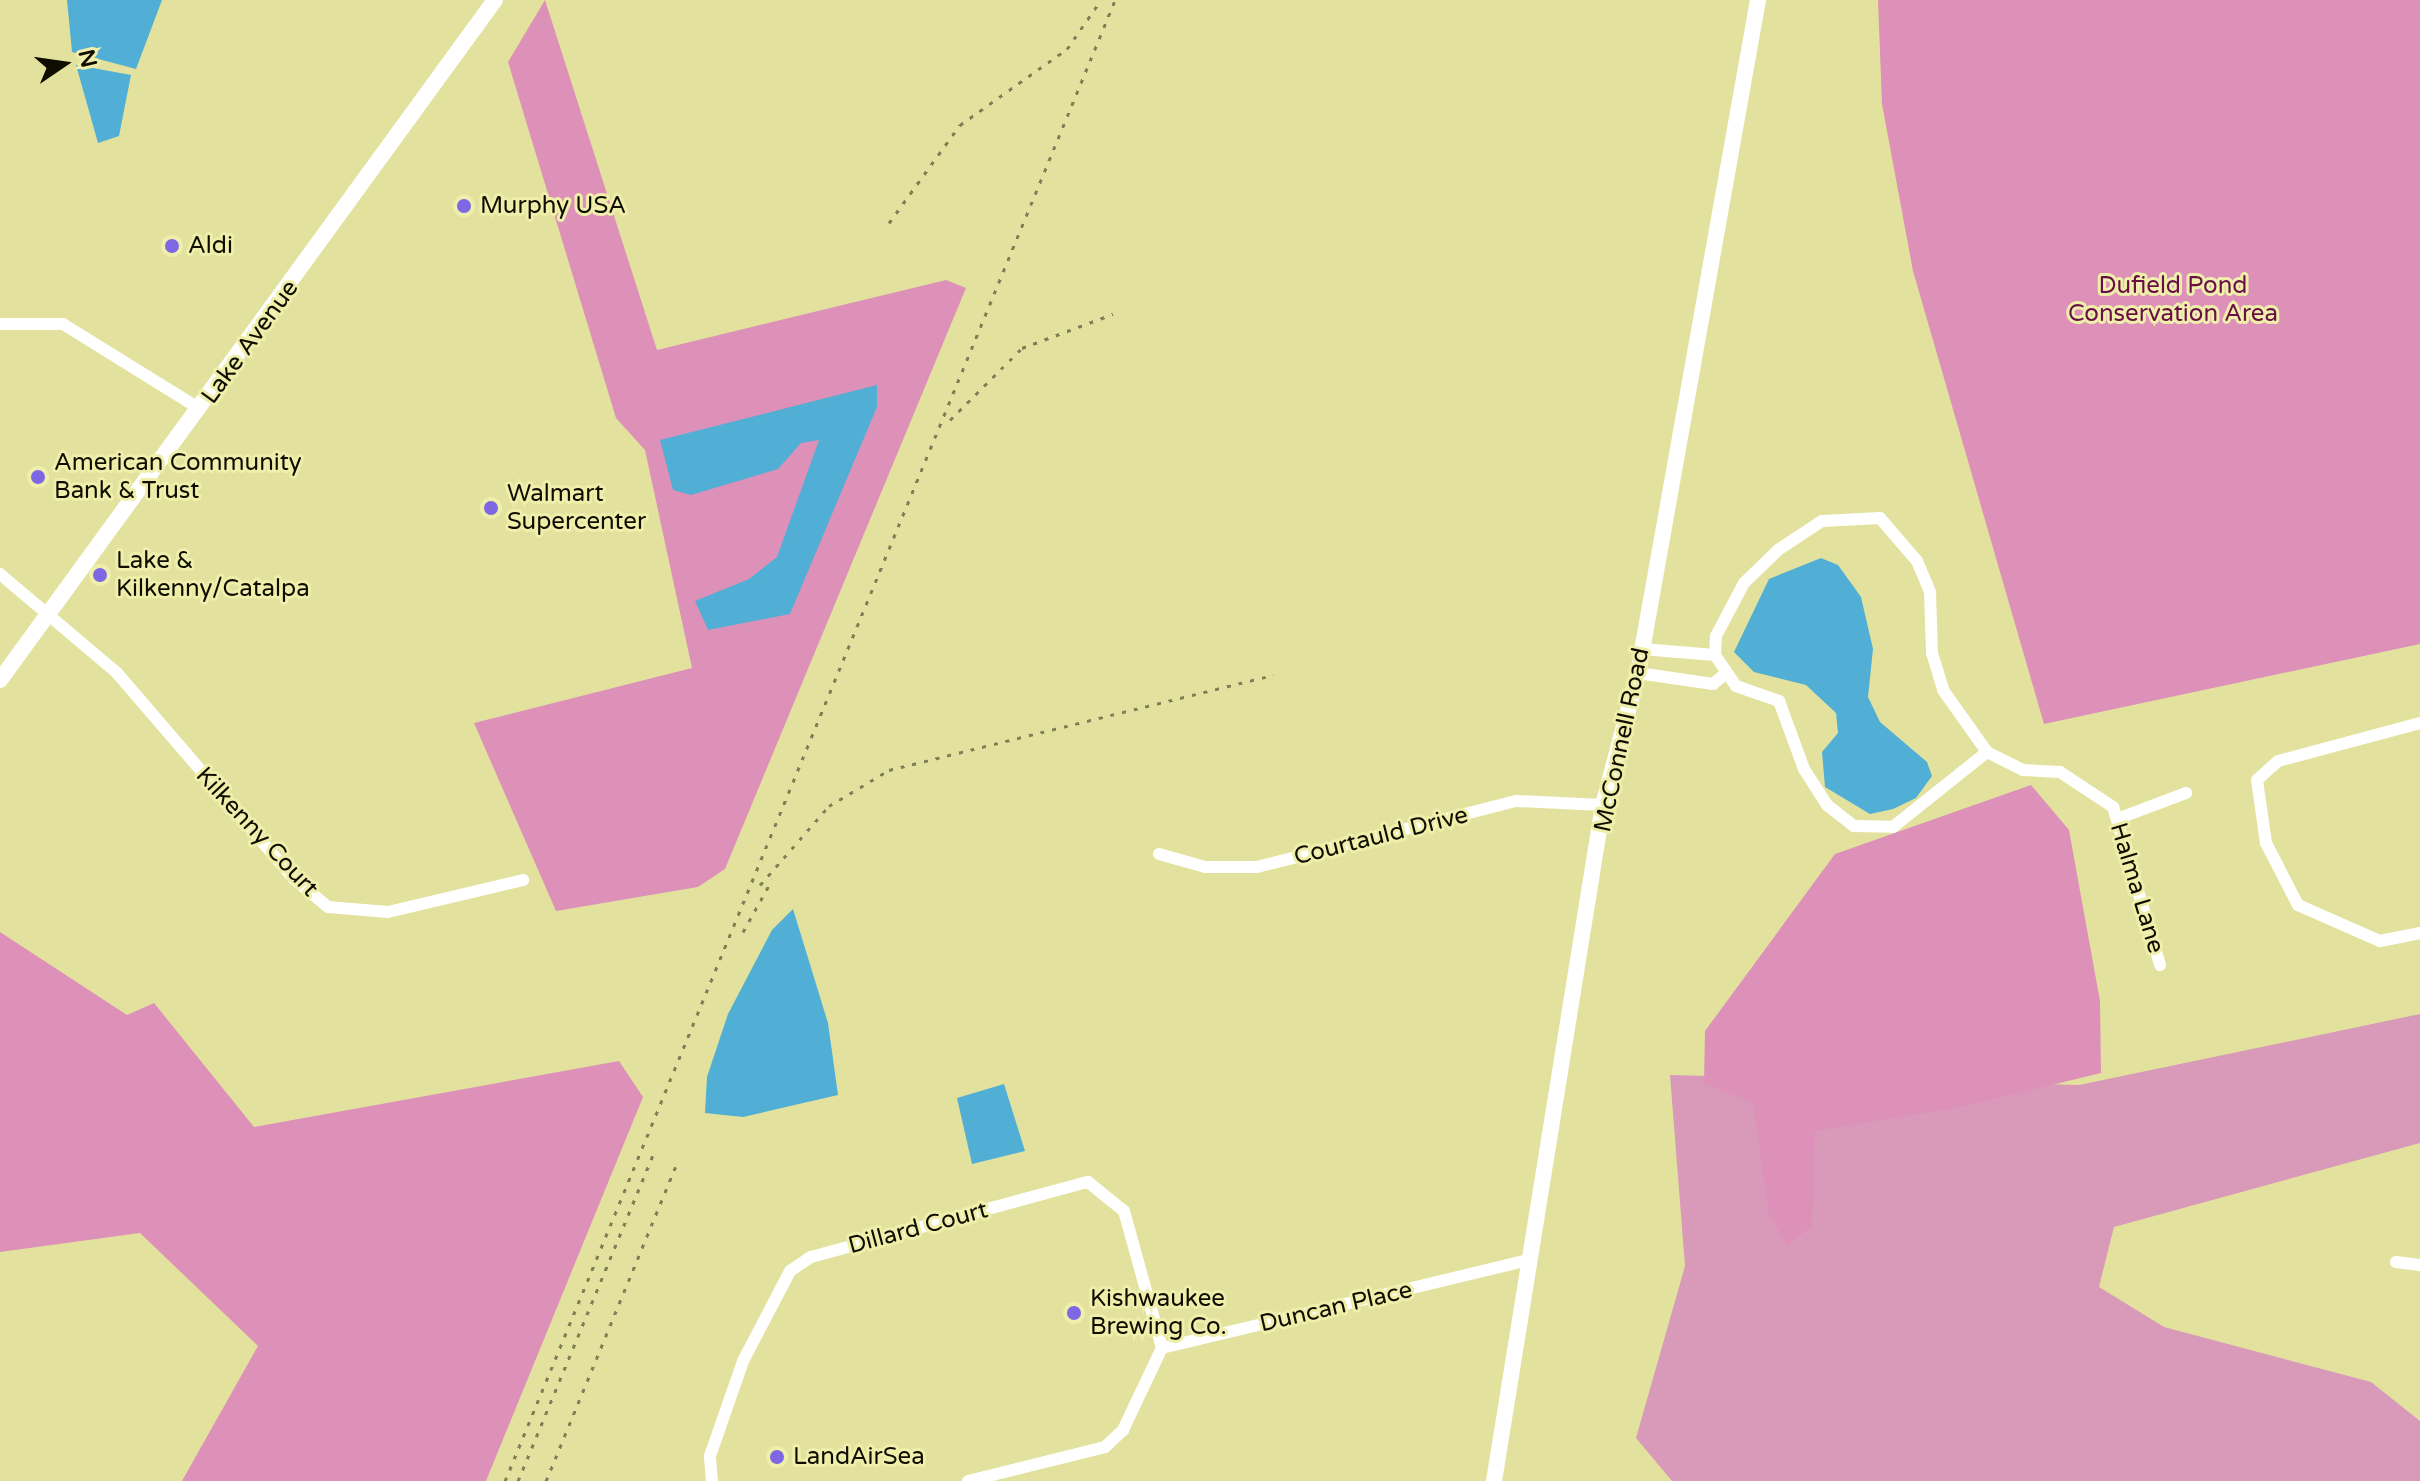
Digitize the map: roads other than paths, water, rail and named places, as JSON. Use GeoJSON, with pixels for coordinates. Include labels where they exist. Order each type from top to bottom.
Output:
{"type":"FeatureCollection","features":[{"type":"Feature","properties":{"kind":"street","name":"Lake Avenue"},"geometry":{"type":"LineString","coordinates":[[0,680],[495,0]]}},
{"type":"Feature","properties":{"kind":"street","name":"McConnell Road"},"geometry":{"type":"LineString","coordinates":[[1494,1481],[1525,1261],[1603,805],[1638,673],[1758,0]]}},
{"type":"Feature","properties":{"kind":"street"},"geometry":{"type":"LineString","coordinates":[[0,324],[63,324],[200,409]]}},
{"type":"Feature","properties":{"kind":"street"},"geometry":{"type":"LineString","coordinates":[[1880,518],[1917,561],[1930,592],[1932,653],[1943,690],[1987,752],[1893,827],[1854,826],[1827,805],[1804,769],[1779,701],[1736,686],[1726,673],[1715,655],[1716,636],[1744,583],[1778,550],[1822,521],[1880,518]]}},
{"type":"Feature","properties":{"kind":"street","name":"Kilkenny Court"},"geometry":{"type":"LineString","coordinates":[[0,574],[50,612],[117,673],[290,875],[328,907],[388,912],[523,880]]}},
{"type":"Feature","properties":{"kind":"street"},"geometry":{"type":"LineString","coordinates":[[1642,649],[1715,655]]}},
{"type":"Feature","properties":{"kind":"street"},"geometry":{"type":"LineString","coordinates":[[1638,673],[1713,684],[1726,673]]}},
{"type":"Feature","properties":{"kind":"street"},"geometry":{"type":"LineString","coordinates":[[2420,723],[2278,761],[2257,780],[2266,843],[2298,905],[2380,941],[2420,933]]}},
{"type":"Feature","properties":{"kind":"street","name":"Halma Lane"},"geometry":{"type":"LineString","coordinates":[[1987,752],[2023,770],[2060,772],[2113,807],[2160,965]]}},
{"type":"Feature","properties":{"kind":"street"},"geometry":{"type":"LineString","coordinates":[[2117,819],[2186,793]]}},
{"type":"Feature","properties":{"kind":"street","name":"Courtauld Drive"},"geometry":{"type":"LineString","coordinates":[[1159,854],[1205,867],[1257,867],[1516,801],[1603,805]]}},
{"type":"Feature","properties":{"kind":"street","name":"Dillard Court"},"geometry":{"type":"LineString","coordinates":[[712,1481],[710,1456],[743,1361],[790,1271],[811,1257],[1088,1182],[1124,1211],[1162,1348]]}},
{"type":"Feature","properties":{"kind":"street","name":"Duncan Place"},"geometry":{"type":"LineString","coordinates":[[1162,1348],[1525,1261]]}},
{"type":"Feature","properties":{"kind":"street"},"geometry":{"type":"LineString","coordinates":[[2396,1262],[2420,1265]]}},
{"type":"Feature","properties":{"kind":"street"},"geometry":{"type":"LineString","coordinates":[[968,1481],[1105,1447],[1123,1430],[1162,1348]]}},
{"type":"Feature","properties":{"kind":"water"},"geometry":{"type":"Polygon","coordinates":[[[67,0],[162,0],[136,69],[72,52],[67,0]]]}},
{"type":"Feature","properties":{"kind":"water"},"geometry":{"type":"Polygon","coordinates":[[[76,65],[131,75],[119,136],[98,143],[76,65]]]}},
{"type":"Feature","properties":{"kind":"water"},"geometry":{"type":"Polygon","coordinates":[[[877,385],[877,407],[790,614],[708,630],[695,601],[749,579],[777,557],[819,440],[801,443],[778,469],[691,495],[673,490],[660,440],[877,385]]]}},
{"type":"Feature","properties":{"kind":"water"},"geometry":{"type":"Polygon","coordinates":[[[1821,558],[1838,565],[1861,597],[1873,649],[1868,697],[1880,722],[1927,762],[1932,776],[1916,798],[1893,809],[1870,814],[1825,787],[1822,752],[1838,733],[1836,713],[1806,685],[1754,672],[1734,652],[1769,579],[1821,558]]]}},
{"type":"Feature","properties":{"kind":"water"},"geometry":{"type":"Polygon","coordinates":[[[793,909],[828,1023],[838,1095],[743,1117],[705,1113],[707,1077],[728,1014],[772,930],[793,909]]]}},
{"type":"Feature","properties":{"kind":"water"},"geometry":{"type":"Polygon","coordinates":[[[1004,1084],[1025,1151],[972,1164],[957,1098],[1004,1084]]]}},
{"type":"Feature","properties":{"kind":"railway"},"geometry":{"type":"LineString","coordinates":[[889,223],[960,125],[1067,49],[1101,0]]}},
{"type":"Feature","properties":{"kind":"railway"},"geometry":{"type":"LineString","coordinates":[[505,1481],[1115,0]]}},
{"type":"Feature","properties":{"kind":"railway"},"geometry":{"type":"LineString","coordinates":[[950,420],[1022,348],[1113,314]]}},
{"type":"Feature","properties":{"kind":"railway"},"geometry":{"type":"LineString","coordinates":[[760,885],[829,806],[889,770],[1273,675]]}},
{"type":"Feature","properties":{"kind":"railway"},"geometry":{"type":"LineString","coordinates":[[743,932],[772,880]]}},
{"type":"Feature","properties":{"kind":"railway"},"geometry":{"type":"LineString","coordinates":[[518,1481],[655,1151]]}},
{"type":"Feature","properties":{"kind":"railway"},"geometry":{"type":"LineString","coordinates":[[546,1481],[678,1161]]}},
{"type":"Feature","properties":{"kind":"place","name":"Murphy USA"},"geometry":{"type":"Point","coordinates":[464,206]}},
{"type":"Feature","properties":{"kind":"place","name":"Aldi"},"geometry":{"type":"Point","coordinates":[172,246]}},
{"type":"Feature","properties":{"kind":"place","name":"American Community Bank & Trust"},"geometry":{"type":"Point","coordinates":[38,477]}},
{"type":"Feature","properties":{"kind":"place","name":"Walmart Supercenter"},"geometry":{"type":"Point","coordinates":[491,508]}},
{"type":"Feature","properties":{"kind":"place","name":"Lake & Kilkenny/Catalpa"},"geometry":{"type":"Point","coordinates":[100,575]}},
{"type":"Feature","properties":{"kind":"place","name":"Kishwaukee Brewing Co."},"geometry":{"type":"Point","coordinates":[1074,1313]}},
{"type":"Feature","properties":{"kind":"place","name":"LandAirSea"},"geometry":{"type":"Point","coordinates":[777,1457]}},
{"type":"Feature","properties":{"kind":"park label","name":"Dufield Pond Conservation Area"},"geometry":{"type":"Point","coordinates":[2173,300]}}]}
